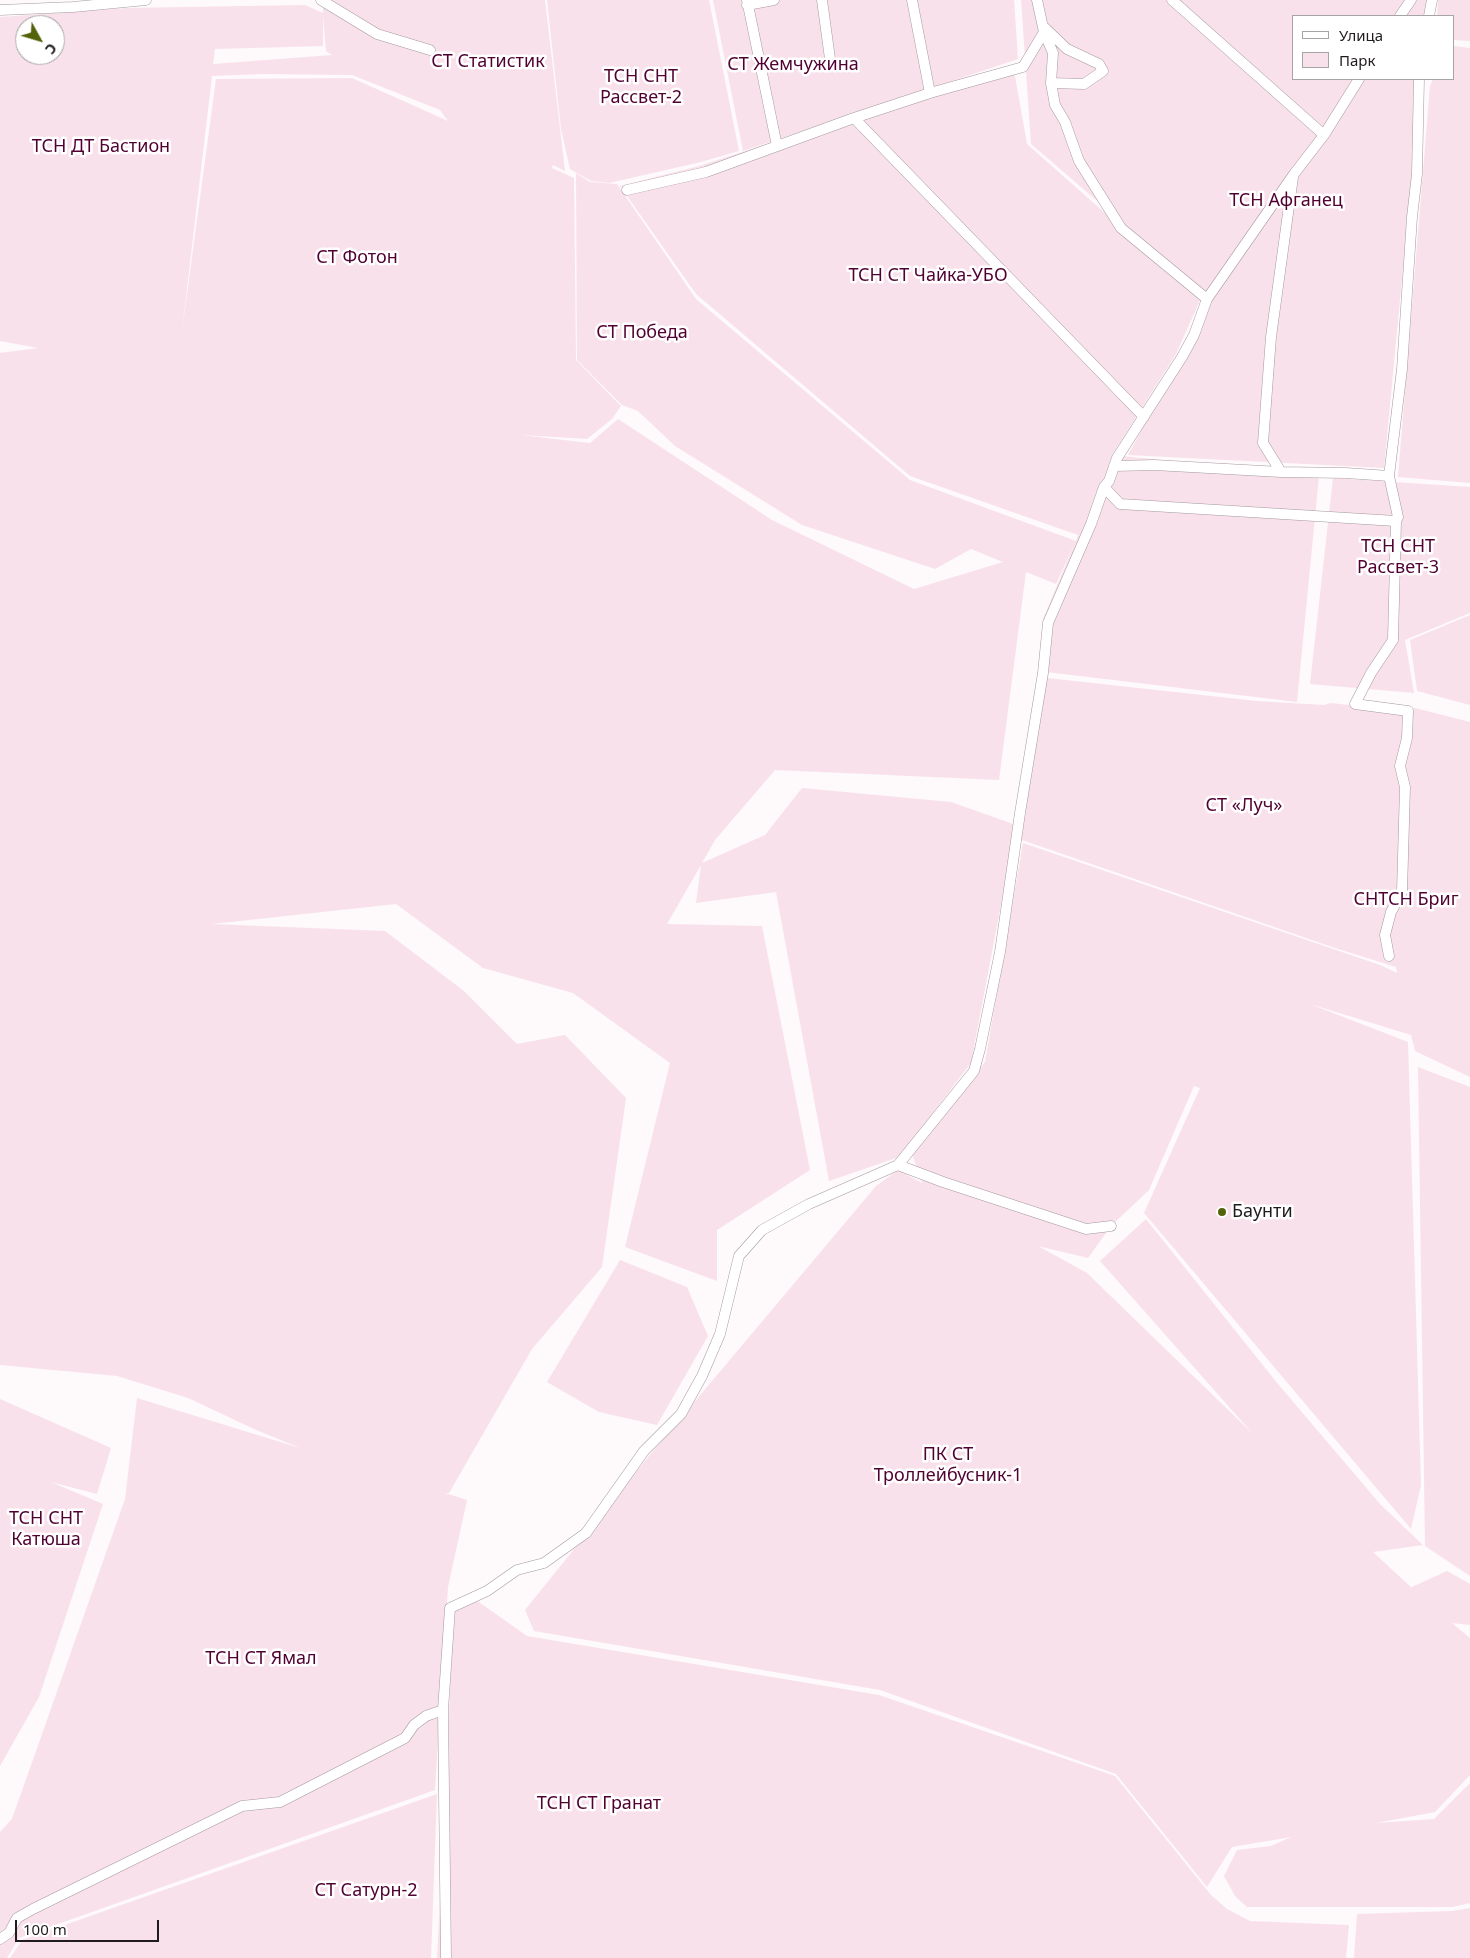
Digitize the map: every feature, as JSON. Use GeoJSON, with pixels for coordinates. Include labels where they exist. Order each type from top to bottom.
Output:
{"type":"FeatureCollection","features":[{"type":"Feature","properties":{"kind":"street"},"geometry":{"type":"LineString","coordinates":[[0,10],[73,7],[146,0]]}},
{"type":"Feature","properties":{"kind":"street"},"geometry":{"type":"LineString","coordinates":[[322,0],[377,34],[430,50]]}},
{"type":"Feature","properties":{"kind":"street"},"geometry":{"type":"LineString","coordinates":[[774,0],[747,3],[777,146]]}},
{"type":"Feature","properties":{"kind":"street"},"geometry":{"type":"LineString","coordinates":[[822,0],[831,66]]}},
{"type":"Feature","properties":{"kind":"street"},"geometry":{"type":"LineString","coordinates":[[912,0],[930,93]]}},
{"type":"Feature","properties":{"kind":"street"},"geometry":{"type":"LineString","coordinates":[[1037,0],[1043,29],[1053,53],[1051,83],[1055,105],[1065,122],[1079,161],[1121,228],[1207,299]]}},
{"type":"Feature","properties":{"kind":"street"},"geometry":{"type":"LineString","coordinates":[[1172,0],[1324,136]]}},
{"type":"Feature","properties":{"kind":"street"},"geometry":{"type":"LineString","coordinates":[[1401,15],[1411,0]]}},
{"type":"Feature","properties":{"kind":"street"},"geometry":{"type":"LineString","coordinates":[[1429,15],[1432,0]]}},
{"type":"Feature","properties":{"kind":"street"},"geometry":{"type":"LineString","coordinates":[[627,190],[706,172],[854,118],[930,93],[1023,67],[1043,29]]}},
{"type":"Feature","properties":{"kind":"street"},"geometry":{"type":"LineString","coordinates":[[1043,29],[1067,49],[1099,64],[1103,71],[1084,84],[1051,83]]}},
{"type":"Feature","properties":{"kind":"street"},"geometry":{"type":"LineString","coordinates":[[446,1958],[443,1710],[450,1608],[488,1591],[517,1570],[544,1563],[586,1534],[644,1451],[680,1414],[702,1376],[720,1334],[738,1256],[762,1230],[809,1204],[898,1165],[974,1071],[1000,952],[1021,804],[1043,673],[1048,623],[1091,524],[1104,487],[1109,481],[1116,458],[1182,357],[1194,336],[1207,299],[1294,174],[1324,136],[1358,80]]}},
{"type":"Feature","properties":{"kind":"street"},"geometry":{"type":"LineString","coordinates":[[1388,956],[1385,935],[1391,912],[1402,892],[1405,787],[1400,766],[1407,738],[1408,711],[1355,704],[1371,673],[1394,640],[1396,521],[1398,517],[1389,476],[1402,369],[1412,217],[1417,174],[1419,80]]}},
{"type":"Feature","properties":{"kind":"street"},"geometry":{"type":"LineString","coordinates":[[854,118],[1144,417]]}},
{"type":"Feature","properties":{"kind":"street"},"geometry":{"type":"LineString","coordinates":[[1281,472],[1263,443],[1271,337],[1294,174]]}},
{"type":"Feature","properties":{"kind":"street"},"geometry":{"type":"LineString","coordinates":[[1114,466],[1154,465],[1389,476]]}},
{"type":"Feature","properties":{"kind":"street"},"geometry":{"type":"LineString","coordinates":[[1104,487],[1120,504],[1396,521]]}},
{"type":"Feature","properties":{"kind":"street"},"geometry":{"type":"LineString","coordinates":[[898,1165],[943,1182],[1086,1229],[1112,1226]]}},
{"type":"Feature","properties":{"kind":"street"},"geometry":{"type":"LineString","coordinates":[[0,1940],[9,1933],[17,1918],[34,1909],[242,1806],[280,1802],[406,1738],[414,1725],[426,1716],[443,1710]]}},
{"type":"Feature","properties":{"kind":"green space"},"geometry":{"type":"Polygon","coordinates":[[[323,0],[545,0],[565,171],[553,165],[552,168],[574,178],[576,360],[621,406],[612,419],[587,439],[521,435],[590,443],[618,419],[772,520],[914,589],[1003,562],[971,549],[935,569],[802,525],[675,446],[638,411],[622,405],[577,360],[576,173],[590,182],[617,184],[696,299],[910,480],[1076,541],[1078,535],[910,476],[696,294],[620,186],[699,166],[1013,65],[1027,144],[1201,298],[1176,354],[1112,455],[1319,476],[1297,702],[1038,671],[1043,619],[1074,545],[1056,584],[1026,572],[999,780],[775,770],[715,840],[702,863],[765,835],[802,788],[951,802],[1016,825],[971,1063],[899,1157],[829,1181],[776,892],[696,903],[701,865],[667,924],[762,926],[810,1170],[717,1230],[717,1281],[625,1247],[670,1063],[573,993],[483,968],[396,904],[212,924],[385,931],[464,991],[517,1044],[565,1035],[626,1098],[602,1267],[532,1349],[449,1493],[445,1493],[467,1500],[448,1587],[435,1790],[19,1938],[7,1958],[0,1958],[0,1832],[12,1819],[125,1499],[137,1398],[300,1448],[188,1398],[117,1376],[0,1365],[0,353],[38,348],[0,341],[0,17],[15,16],[15,65],[65,65],[65,15],[28,15],[126,8],[305,5],[323,13],[323,0]],[[323,15],[323,46],[215,49],[213,64],[332,55],[326,51],[323,15]],[[263,74],[212,76],[182,331],[216,79],[352,78],[448,121],[440,110],[352,75],[263,74]]]}},
{"type":"Feature","properties":{"kind":"green space","name":"ТСН СНТ Рассвет-2"},"geometry":{"type":"Polygon","coordinates":[[[547,0],[709,0],[739,151],[701,162],[609,183],[591,181],[570,169],[561,129],[547,0]]]}},
{"type":"Feature","properties":{"kind":"green space","name":"СТ Жемчужина"},"geometry":{"type":"Polygon","coordinates":[[[713,0],[1014,0],[1018,59],[743,151],[713,0]]]}},
{"type":"Feature","properties":{"kind":"green space","name":"ТСН Афганец"},"geometry":{"type":"Polygon","coordinates":[[[1021,0],[1429,0],[1428,15],[1292,15],[1292,80],[1421,80],[1384,468],[1128,455],[1212,300],[1031,144],[1021,0]]]}},
{"type":"Feature","properties":{"kind":"green space"},"geometry":{"type":"Polygon","coordinates":[[[1438,0],[1470,0],[1470,41],[1455,40],[1455,15],[1437,15],[1438,0]]]}},
{"type":"Feature","properties":{"kind":"green space"},"geometry":{"type":"Polygon","coordinates":[[[1455,46],[1470,48],[1470,483],[1398,477],[1430,86],[1433,80],[1455,80],[1455,46]]]}},
{"type":"Feature","properties":{"kind":"green space","name":"ТСН СНТ Рассвет-3"},"geometry":{"type":"Polygon","coordinates":[[[1333,478],[1470,487],[1470,613],[1405,640],[1414,693],[1310,684],[1333,478]]]}},
{"type":"Feature","properties":{"kind":"green space"},"geometry":{"type":"Polygon","coordinates":[[[1470,615],[1470,705],[1417,691],[1410,640],[1470,615]]]}},
{"type":"Feature","properties":{"kind":"green space"},"geometry":{"type":"Polygon","coordinates":[[[1047,678],[1257,701],[1415,708],[1470,722],[1470,1077],[1415,1051],[1411,1035],[1310,1004],[1408,1042],[1421,1485],[1411,1529],[1144,1213],[1200,1088],[1194,1086],[1149,1190],[1111,1226],[1088,1258],[1038,1246],[1087,1273],[1253,1434],[1100,1261],[1146,1219],[1278,1384],[1380,1504],[1423,1545],[1373,1552],[1412,1588],[1447,1571],[1470,1584],[1470,1625],[1452,1623],[1470,1638],[1470,1775],[1435,1812],[1376,1823],[1434,1819],[1470,1783],[1470,1903],[1452,1907],[1247,1907],[1235,1896],[1224,1876],[1237,1850],[1271,1846],[1291,1837],[1232,1847],[1207,1887],[1116,1774],[880,1690],[534,1631],[525,1610],[649,1456],[876,1186],[898,1170],[922,1183],[912,1154],[985,1062],[1023,843],[1380,965],[1397,973],[1396,967],[1335,948],[1019,839],[1047,678]]]}},
{"type":"Feature","properties":{"kind":"green space"},"geometry":{"type":"Polygon","coordinates":[[[1418,1067],[1470,1087],[1470,1576],[1425,1546],[1418,1067]]]}},
{"type":"Feature","properties":{"kind":"green space"},"geometry":{"type":"Polygon","coordinates":[[[620,1260],[687,1287],[708,1336],[657,1425],[599,1412],[547,1382],[620,1260]]]}},
{"type":"Feature","properties":{"kind":"green space","name":"ТСН СНТ Катюша"},"geometry":{"type":"Polygon","coordinates":[[[0,1399],[111,1448],[97,1494],[51,1482],[103,1504],[39,1697],[0,1766],[0,1399]]]}},
{"type":"Feature","properties":{"kind":"green space","name":"ТСН СТ Гранат"},"geometry":{"type":"Polygon","coordinates":[[[476,1600],[527,1636],[879,1695],[1115,1776],[1211,1895],[1227,1909],[1250,1921],[1349,1925],[1346,1958],[437,1958],[454,1609],[476,1600]]]}},
{"type":"Feature","properties":{"kind":"green space","name":"СТ Сатурн-2"},"geometry":{"type":"Polygon","coordinates":[[[437,1794],[431,1958],[10,1958],[22,1940],[437,1794]]]}},
{"type":"Feature","properties":{"kind":"green space"},"geometry":{"type":"Polygon","coordinates":[[[1470,1908],[1470,1958],[1354,1958],[1357,1914],[1452,1911],[1470,1908]]]}},
{"type":"Feature","properties":{"kind":"place","name":"Баунти"},"geometry":{"type":"Point","coordinates":[1222,1212]}},
{"type":"Feature","properties":{"kind":"park label","name":"СТ Статистик"},"geometry":{"type":"Point","coordinates":[488,62]}},
{"type":"Feature","properties":{"kind":"park label","name":"ТСН ДТ Бастион"},"geometry":{"type":"Point","coordinates":[101,147]}},
{"type":"Feature","properties":{"kind":"park label","name":"СТ Фотон"},"geometry":{"type":"Point","coordinates":[357,258]}},
{"type":"Feature","properties":{"kind":"park label","name":"ТСН СТ Чайка-УБО"},"geometry":{"type":"Point","coordinates":[928,276]}},
{"type":"Feature","properties":{"kind":"park label","name":"СТ Победа"},"geometry":{"type":"Point","coordinates":[642,333]}},
{"type":"Feature","properties":{"kind":"park label","name":"СТ «Луч»"},"geometry":{"type":"Point","coordinates":[1244,806]}},
{"type":"Feature","properties":{"kind":"park label","name":"СНТСН Бриг"},"geometry":{"type":"Point","coordinates":[1406,900]}},
{"type":"Feature","properties":{"kind":"park label","name":"ПК СТ Троллейбусник-1"},"geometry":{"type":"Point","coordinates":[948,1465]}},
{"type":"Feature","properties":{"kind":"park label","name":"ТСН СТ Ямал"},"geometry":{"type":"Point","coordinates":[261,1659]}}]}
